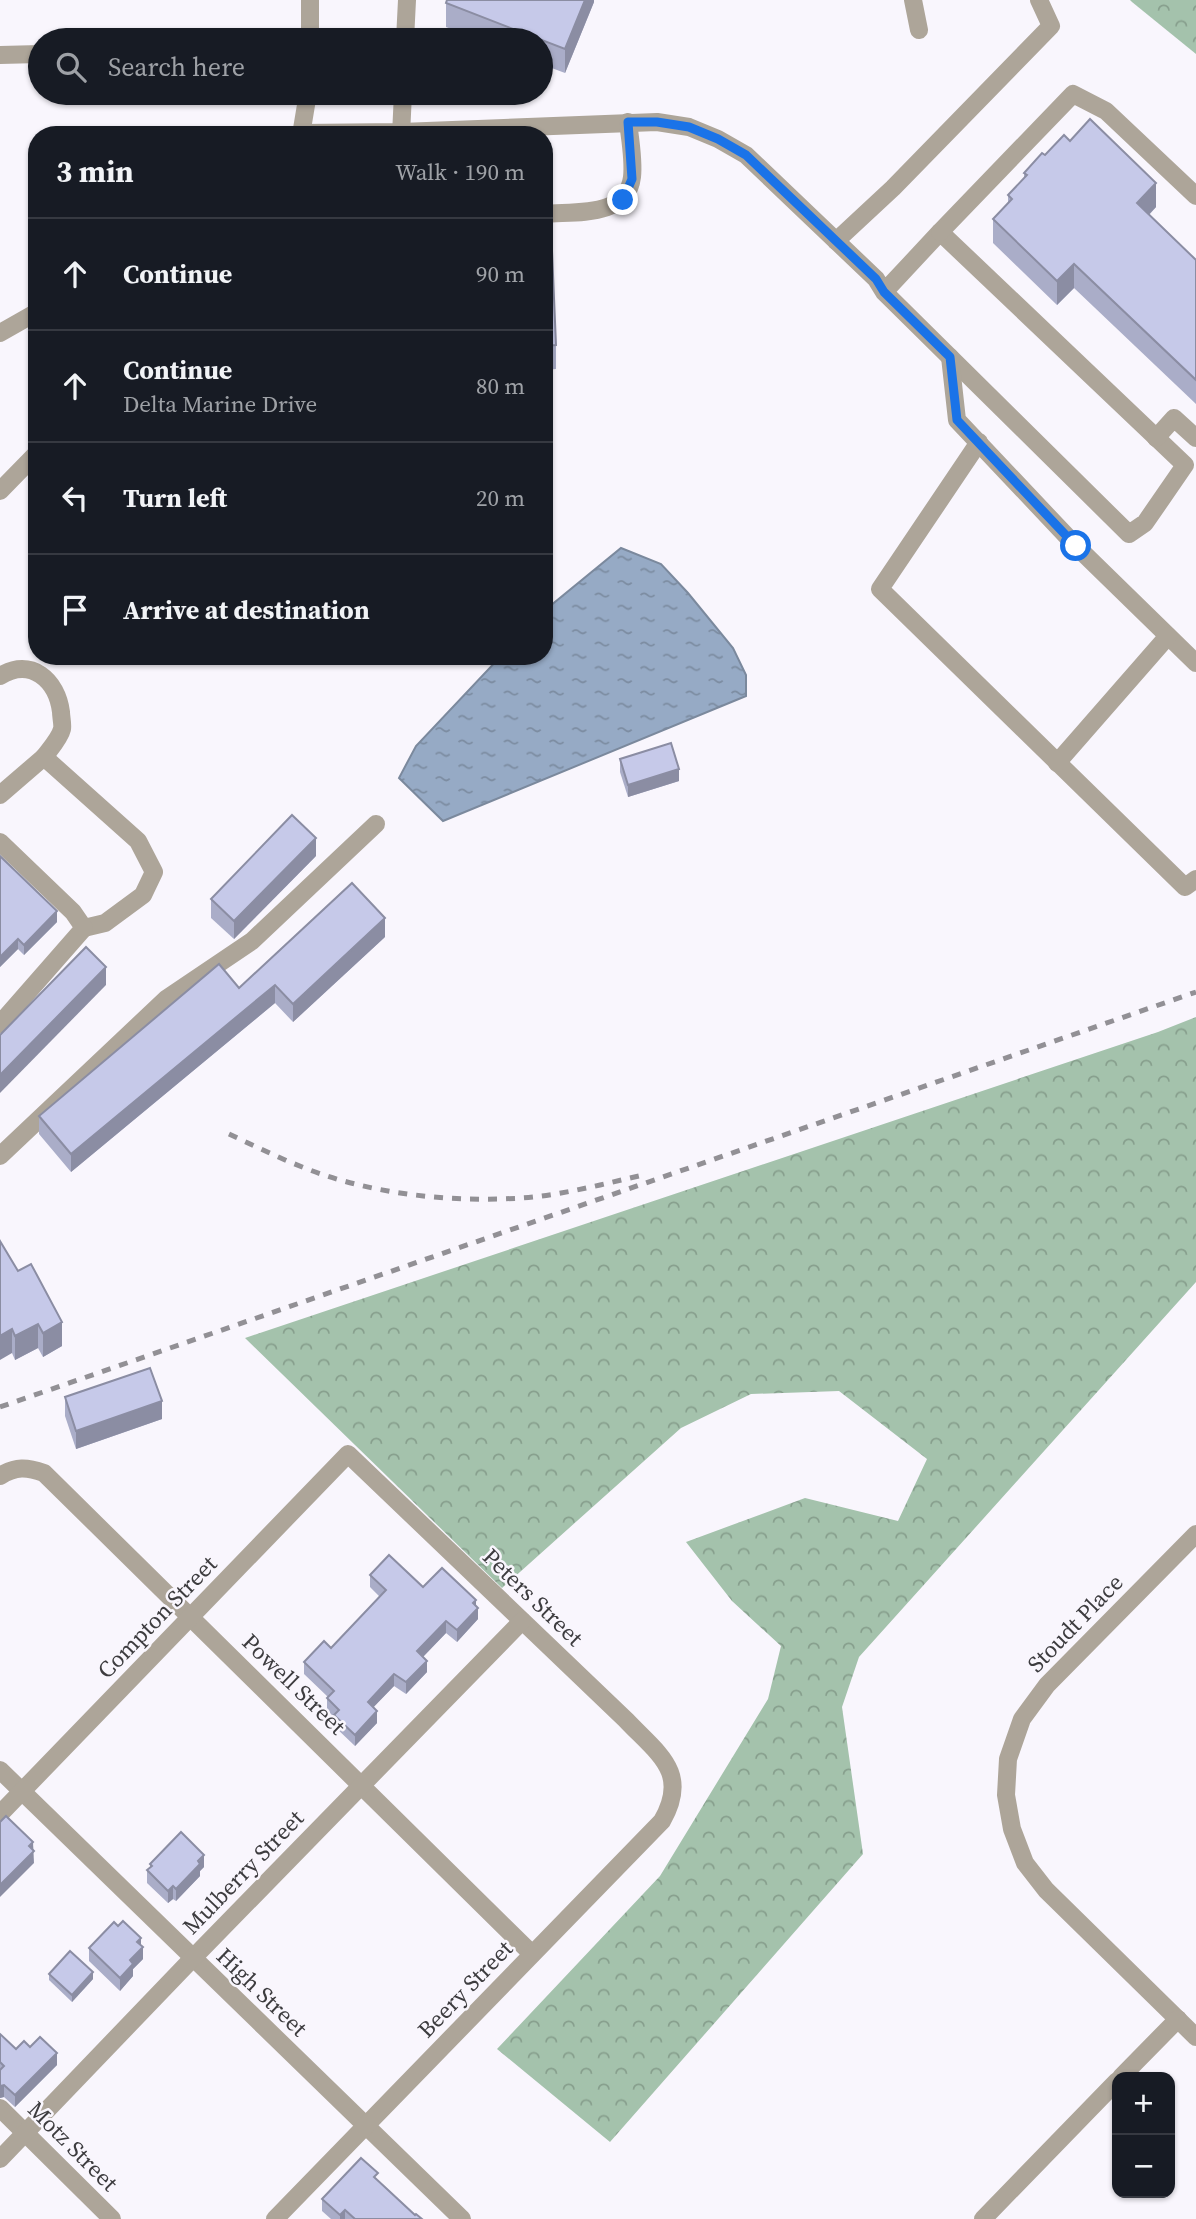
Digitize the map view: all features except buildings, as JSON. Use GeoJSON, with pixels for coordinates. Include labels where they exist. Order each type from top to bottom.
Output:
{"type":"FeatureCollection","features":[{"type":"Feature","properties":{"kind":"street"},"geometry":{"type":"LineString","coordinates":[[310,0],[310,28]]}},
{"type":"Feature","properties":{"kind":"street"},"geometry":{"type":"LineString","coordinates":[[406,28],[407,0]]}},
{"type":"Feature","properties":{"kind":"street"},"geometry":{"type":"LineString","coordinates":[[914,0],[919,30]]}},
{"type":"Feature","properties":{"kind":"street"},"geometry":{"type":"LineString","coordinates":[[836,241],[892,188],[1051,26],[1040,0]]}},
{"type":"Feature","properties":{"kind":"street"},"geometry":{"type":"LineString","coordinates":[[0,55],[28,54]]}},
{"type":"Feature","properties":{"kind":"street"},"geometry":{"type":"LineString","coordinates":[[880,286],[940,232],[1073,94],[1105,111],[1196,196]]}},
{"type":"Feature","properties":{"kind":"street"},"geometry":{"type":"LineString","coordinates":[[302,126],[306,105]]}},
{"type":"Feature","properties":{"kind":"street"},"geometry":{"type":"LineString","coordinates":[[401,126],[402,105]]}},
{"type":"Feature","properties":{"kind":"street"},"geometry":{"type":"LineString","coordinates":[[553,213],[610,208],[623,200],[632,179],[628,122]]}},
{"type":"Feature","properties":{"kind":"street"},"geometry":{"type":"LineString","coordinates":[[545,126],[657,122],[689,127],[746,155],[836,241],[1129,534],[1145,523],[1185,465],[940,232]]}},
{"type":"Feature","properties":{"kind":"street"},"geometry":{"type":"LineString","coordinates":[[0,333],[28,317]]}},
{"type":"Feature","properties":{"kind":"street"},"geometry":{"type":"LineString","coordinates":[[950,357],[957,420],[1076,546],[1196,663]]}},
{"type":"Feature","properties":{"kind":"street"},"geometry":{"type":"LineString","coordinates":[[1156,438],[1174,418],[1196,439]]}},
{"type":"Feature","properties":{"kind":"street"},"geometry":{"type":"LineString","coordinates":[[979,443],[880,589],[1185,887],[1196,878]]}},
{"type":"Feature","properties":{"kind":"street"},"geometry":{"type":"LineString","coordinates":[[0,491],[28,462]]}},
{"type":"Feature","properties":{"kind":"street"},"geometry":{"type":"LineString","coordinates":[[1057,762],[1168,636]]}},
{"type":"Feature","properties":{"kind":"street"},"geometry":{"type":"LineString","coordinates":[[0,676],[12,668],[28,669],[47,678],[60,704],[62,729],[44,757],[0,795]]}},
{"type":"Feature","properties":{"kind":"street"},"geometry":{"type":"LineString","coordinates":[[0,1024],[84,928],[105,923],[143,895],[154,872],[138,841],[44,757]]}},
{"type":"Feature","properties":{"kind":"street"},"geometry":{"type":"LineString","coordinates":[[0,1156],[166,999],[252,941],[376,824]]}},
{"type":"Feature","properties":{"kind":"street"},"geometry":{"type":"LineString","coordinates":[[0,842],[73,912],[84,928]]}},
{"type":"Feature","properties":{"kind":"street","name":"Compton Street"},"geometry":{"type":"LineString","coordinates":[[0,1814],[348,1454]]}},
{"type":"Feature","properties":{"kind":"street","name":"Peters Street"},"geometry":{"type":"LineString","coordinates":[[348,1454],[659,1755],[669,1769],[674,1784]]}},
{"type":"Feature","properties":{"kind":"street","name":"Powell Street"},"geometry":{"type":"LineString","coordinates":[[6,1473],[28,1467],[44,1473],[532,1954]]}},
{"type":"Feature","properties":{"kind":"street","name":"Stoudt Place"},"geometry":{"type":"LineString","coordinates":[[1196,1534],[1047,1685],[1022,1719],[1008,1759],[1006,1795],[1012,1829],[1025,1863],[1046,1890],[1196,2036]]}},
{"type":"Feature","properties":{"kind":"street","name":"Mulberry Street"},"geometry":{"type":"LineString","coordinates":[[0,2159],[522,1621]]}},
{"type":"Feature","properties":{"kind":"street","name":"High Street"},"geometry":{"type":"LineString","coordinates":[[0,1770],[462,2219]]}},
{"type":"Feature","properties":{"kind":"street","name":"Beery Street"},"geometry":{"type":"LineString","coordinates":[[275,2219],[662,1821],[672,1803],[674,1784]]}},
{"type":"Feature","properties":{"kind":"street"},"geometry":{"type":"LineString","coordinates":[[1126,2072],[1178,2019]]}},
{"type":"Feature","properties":{"kind":"street"},"geometry":{"type":"LineString","coordinates":[[983,2219],[1112,2086]]}},
{"type":"Feature","properties":{"kind":"street","name":"Motz Street"},"geometry":{"type":"LineString","coordinates":[[0,2108],[112,2219]]}},
{"type":"Feature","properties":{"kind":"green space"},"geometry":{"type":"Polygon","coordinates":[[[1130,0],[1196,0],[1196,54],[1132,2],[1130,0]]]}},
{"type":"Feature","properties":{"kind":"green space"},"geometry":{"type":"Polygon","coordinates":[[[1196,1017],[1196,1282],[859,1657],[842,1707],[863,1854],[610,2142],[497,2049],[660,1876],[768,1699],[781,1646],[732,1601],[686,1542],[805,1498],[898,1521],[927,1459],[839,1391],[751,1394],[681,1428],[502,1588],[245,1338],[1196,1017]]]}},
{"type":"Feature","properties":{"kind":"water"},"geometry":{"type":"Polygon","coordinates":[[[621,548],[661,564],[733,648],[746,675],[746,696],[443,821],[399,778],[416,746],[492,665],[553,665],[553,604],[621,548]]]}},
{"type":"Feature","properties":{"kind":"railway"},"geometry":{"type":"LineString","coordinates":[[0,1407],[1196,992]]}},
{"type":"Feature","properties":{"kind":"railway"},"geometry":{"type":"LineString","coordinates":[[229,1134],[289,1162],[327,1176],[399,1193],[424,1196],[473,1199],[537,1197],[643,1175]]}},
{"type":"Feature","properties":{"kind":"route"},"geometry":{"type":"LineString","coordinates":[[623,200],[632,179],[628,122],[657,122],[689,127],[746,155],[876,279],[884,292],[950,357],[957,420],[1076,546]]}}]}
